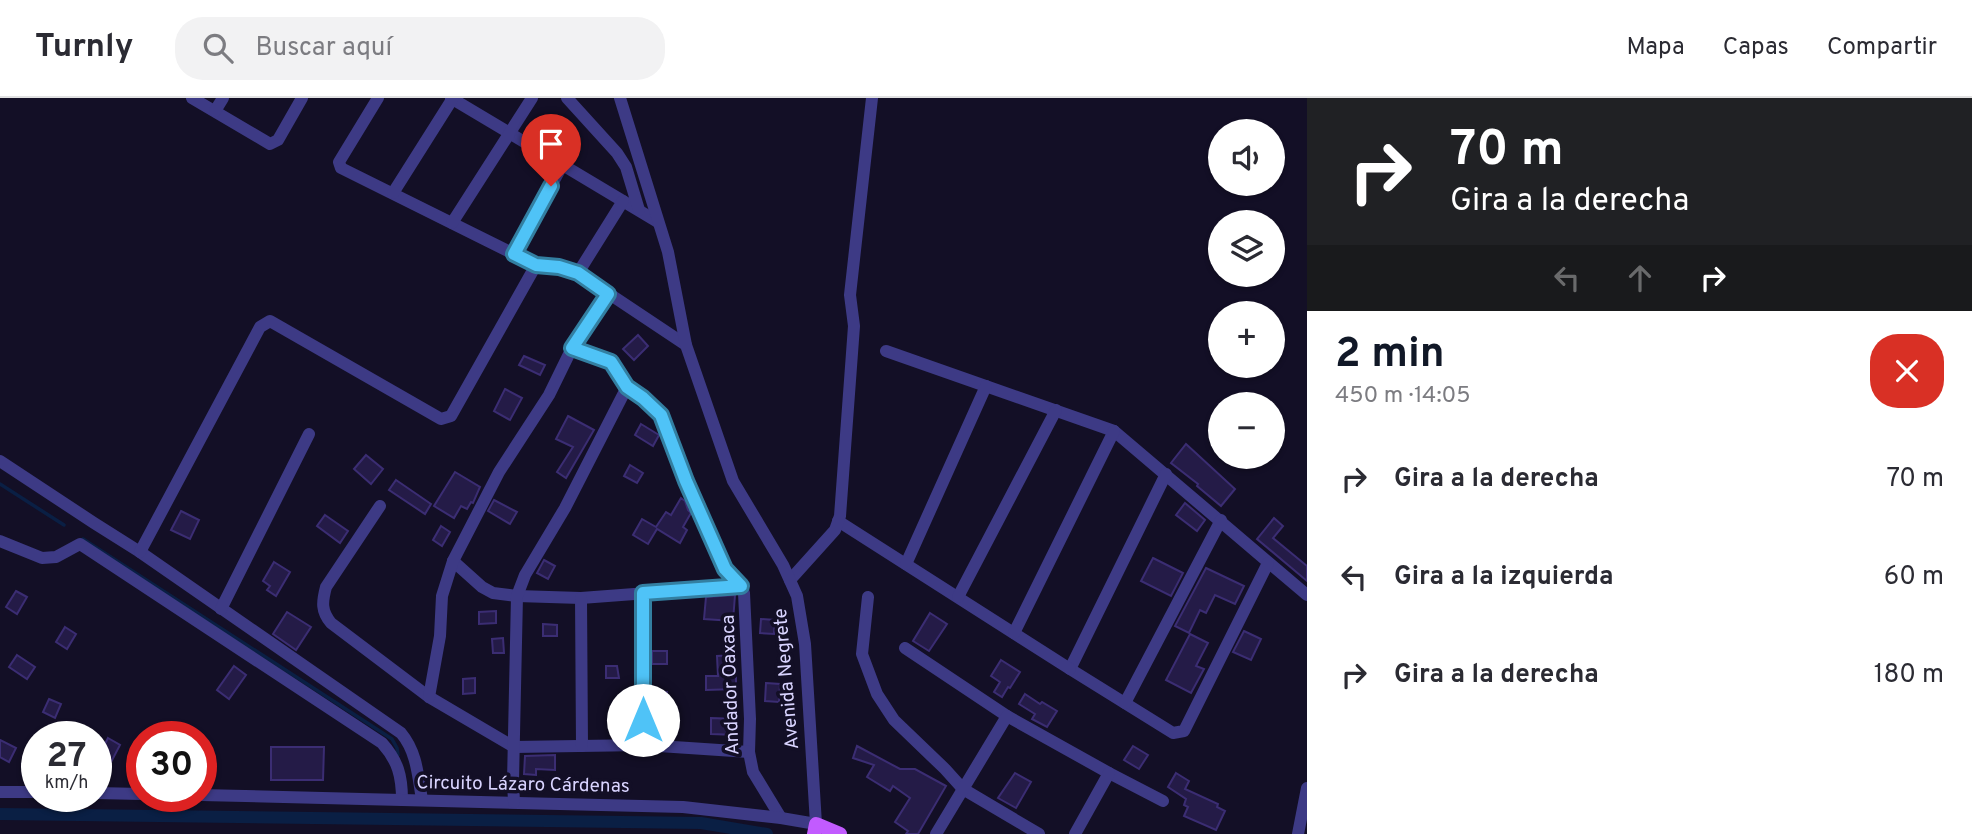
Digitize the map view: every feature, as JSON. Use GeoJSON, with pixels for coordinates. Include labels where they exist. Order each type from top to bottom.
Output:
{"type":"FeatureCollection","features":[{"type":"Feature","properties":{"kind":"main road","name":"Circuito Lázaro Cárdenas"},"geometry":{"type":"LineString","coordinates":[[815,829],[840,834]]}},
{"type":"Feature","properties":{"kind":"street"},"geometry":{"type":"LineString","coordinates":[[192,98],[270,144],[278,140],[302,98]]}},
{"type":"Feature","properties":{"kind":"street"},"geometry":{"type":"LineString","coordinates":[[215,111],[223,98]]}},
{"type":"Feature","properties":{"kind":"street"},"geometry":{"type":"LineString","coordinates":[[378,98],[339,162],[341,168],[536,265],[559,267],[578,273],[686,345]]}},
{"type":"Feature","properties":{"kind":"street"},"geometry":{"type":"LineString","coordinates":[[393,193],[452,98],[658,222]]}},
{"type":"Feature","properties":{"kind":"street"},"geometry":{"type":"LineString","coordinates":[[452,223],[532,98]]}},
{"type":"Feature","properties":{"kind":"street"},"geometry":{"type":"LineString","coordinates":[[568,98],[617,153],[626,167],[639,211]]}},
{"type":"Feature","properties":{"kind":"street","name":"Avenida Negrete"},"geometry":{"type":"LineString","coordinates":[[620,98],[668,252],[686,345],[733,481],[783,565],[797,596],[806,644],[815,829]]}},
{"type":"Feature","properties":{"kind":"street"},"geometry":{"type":"LineString","coordinates":[[790,580],[835,530],[838,521],[854,326],[850,295],[872,98]]}},
{"type":"Feature","properties":{"kind":"street"},"geometry":{"type":"LineString","coordinates":[[514,254],[563,164]]}},
{"type":"Feature","properties":{"kind":"street"},"geometry":{"type":"LineString","coordinates":[[578,273],[623,201]]}},
{"type":"Feature","properties":{"kind":"street"},"geometry":{"type":"LineString","coordinates":[[140,552],[260,327],[270,321],[441,419],[451,416],[536,265]]}},
{"type":"Feature","properties":{"kind":"street"},"geometry":{"type":"LineString","coordinates":[[429,697],[440,636],[442,596],[453,561],[499,472],[549,395],[572,348],[608,294]]}},
{"type":"Feature","properties":{"kind":"street"},"geometry":{"type":"LineString","coordinates":[[572,348],[611,362],[627,387],[661,415],[686,481],[725,569],[741,586]]}},
{"type":"Feature","properties":{"kind":"street"},"geometry":{"type":"LineString","coordinates":[[886,351],[1114,431],[1307,595]]}},
{"type":"Feature","properties":{"kind":"street"},"geometry":{"type":"LineString","coordinates":[[906,564],[986,386]]}},
{"type":"Feature","properties":{"kind":"street"},"geometry":{"type":"LineString","coordinates":[[514,802],[517,596],[525,575],[565,508],[627,387]]}},
{"type":"Feature","properties":{"kind":"street"},"geometry":{"type":"LineString","coordinates":[[958,597],[1056,410]]}},
{"type":"Feature","properties":{"kind":"street"},"geometry":{"type":"LineString","coordinates":[[1014,633],[1114,431]]}},
{"type":"Feature","properties":{"kind":"street"},"geometry":{"type":"LineString","coordinates":[[221,609],[309,434]]}},
{"type":"Feature","properties":{"kind":"street"},"geometry":{"type":"LineString","coordinates":[[0,461],[140,552],[401,733],[412,749],[422,800]]}},
{"type":"Feature","properties":{"kind":"street"},"geometry":{"type":"LineString","coordinates":[[1070,668],[1166,474]]}},
{"type":"Feature","properties":{"kind":"street"},"geometry":{"type":"LineString","coordinates":[[380,506],[327,587],[323,599],[324,616],[429,697],[514,747],[643,745],[748,752]]}},
{"type":"Feature","properties":{"kind":"street"},"geometry":{"type":"LineString","coordinates":[[1125,703],[1220,520]]}},
{"type":"Feature","properties":{"kind":"street"},"geometry":{"type":"LineString","coordinates":[[838,521],[1173,733],[1184,731],[1268,563]]}},
{"type":"Feature","properties":{"kind":"street"},"geometry":{"type":"LineString","coordinates":[[0,541],[42,558],[56,557],[80,544],[382,743],[393,755],[402,780],[402,800]]}},
{"type":"Feature","properties":{"kind":"street"},"geometry":{"type":"LineString","coordinates":[[453,561],[482,587],[493,593],[517,596],[581,598],[741,586]]}},
{"type":"Feature","properties":{"kind":"street","name":"Andador Oaxaca"},"geometry":{"type":"LineString","coordinates":[[741,586],[744,593],[750,719],[748,752],[753,772],[781,818]]}},
{"type":"Feature","properties":{"kind":"street"},"geometry":{"type":"LineString","coordinates":[[643,593],[643,745]]}},
{"type":"Feature","properties":{"kind":"street"},"geometry":{"type":"LineString","coordinates":[[867,597],[862,654],[877,694],[894,720],[963,789],[1039,834]]}},
{"type":"Feature","properties":{"kind":"street"},"geometry":{"type":"LineString","coordinates":[[581,598],[582,746]]}},
{"type":"Feature","properties":{"kind":"street"},"geometry":{"type":"LineString","coordinates":[[905,648],[1007,716],[1109,774],[1163,801]]}},
{"type":"Feature","properties":{"kind":"street"},"geometry":{"type":"LineString","coordinates":[[936,834],[1007,716]]}},
{"type":"Feature","properties":{"kind":"street"},"geometry":{"type":"LineString","coordinates":[[1075,834],[1109,774]]}},
{"type":"Feature","properties":{"kind":"street"},"geometry":{"type":"LineString","coordinates":[[1298,834],[1304,818],[1307,788]]}},
{"type":"Feature","properties":{"kind":"street"},"geometry":{"type":"LineString","coordinates":[[0,792],[21,792]]}},
{"type":"Feature","properties":{"kind":"street","name":"Circuito Lázaro Cárdenas"},"geometry":{"type":"LineString","coordinates":[[217,795],[683,807],[781,818],[815,829]]}},
{"type":"Feature","properties":{"kind":"building"},"geometry":{"type":"Polygon","coordinates":[[[638,335],[648,346],[634,360],[623,349],[638,335]]]}},
{"type":"Feature","properties":{"kind":"building"},"geometry":{"type":"Polygon","coordinates":[[[524,356],[545,365],[540,375],[519,365],[524,356]]]}},
{"type":"Feature","properties":{"kind":"building"},"geometry":{"type":"Polygon","coordinates":[[[505,389],[522,398],[510,420],[494,411],[505,389]]]}},
{"type":"Feature","properties":{"kind":"building"},"geometry":{"type":"Polygon","coordinates":[[[568,416],[594,430],[566,478],[557,472],[573,447],[556,439],[568,416]]]}},
{"type":"Feature","properties":{"kind":"building"},"geometry":{"type":"Polygon","coordinates":[[[641,424],[659,435],[653,446],[635,435],[641,424]]]}},
{"type":"Feature","properties":{"kind":"building"},"geometry":{"type":"Polygon","coordinates":[[[1186,444],[1208,464],[1208,469],[1213,469],[1235,489],[1221,506],[1171,463],[1186,444]]]}},
{"type":"Feature","properties":{"kind":"building"},"geometry":{"type":"Polygon","coordinates":[[[366,455],[383,469],[371,484],[354,469],[366,455]]]}},
{"type":"Feature","properties":{"kind":"building"},"geometry":{"type":"Polygon","coordinates":[[[630,465],[643,473],[637,483],[624,476],[630,465]]]}},
{"type":"Feature","properties":{"kind":"building"},"geometry":{"type":"Polygon","coordinates":[[[455,472],[480,487],[473,503],[471,502],[467,509],[461,506],[454,518],[434,506],[455,472]]]}},
{"type":"Feature","properties":{"kind":"building"},"geometry":{"type":"Polygon","coordinates":[[[396,480],[431,504],[425,514],[389,490],[396,480]]]}},
{"type":"Feature","properties":{"kind":"building"},"geometry":{"type":"Polygon","coordinates":[[[681,498],[691,513],[683,527],[687,530],[680,543],[657,529],[648,544],[633,535],[642,519],[656,527],[666,512],[671,515],[681,498]]]}},
{"type":"Feature","properties":{"kind":"building"},"geometry":{"type":"Polygon","coordinates":[[[494,500],[517,512],[510,524],[488,511],[494,500]]]}},
{"type":"Feature","properties":{"kind":"building"},"geometry":{"type":"Polygon","coordinates":[[[1185,503],[1205,520],[1197,531],[1176,515],[1185,503]]]}},
{"type":"Feature","properties":{"kind":"building"},"geometry":{"type":"Polygon","coordinates":[[[181,511],[199,520],[190,539],[171,530],[181,511]]]}},
{"type":"Feature","properties":{"kind":"building"},"geometry":{"type":"Polygon","coordinates":[[[325,515],[348,531],[340,543],[317,526],[325,515]]]}},
{"type":"Feature","properties":{"kind":"building"},"geometry":{"type":"Polygon","coordinates":[[[1274,518],[1283,526],[1273,538],[1307,566],[1307,581],[1257,539],[1274,518]]]}},
{"type":"Feature","properties":{"kind":"building"},"geometry":{"type":"Polygon","coordinates":[[[441,526],[450,532],[442,546],[433,540],[441,526]]]}},
{"type":"Feature","properties":{"kind":"building"},"geometry":{"type":"Polygon","coordinates":[[[1153,558],[1183,573],[1171,596],[1141,581],[1153,558]]]}},
{"type":"Feature","properties":{"kind":"building"},"geometry":{"type":"Polygon","coordinates":[[[544,560],[555,566],[548,579],[537,573],[544,560]]]}},
{"type":"Feature","properties":{"kind":"building"},"geometry":{"type":"Polygon","coordinates":[[[274,562],[290,572],[276,596],[267,590],[270,586],[263,581],[274,562]]]}},
{"type":"Feature","properties":{"kind":"building"},"geometry":{"type":"Polygon","coordinates":[[[1206,568],[1244,586],[1235,604],[1215,595],[1206,613],[1200,610],[1189,633],[1175,626],[1206,568]]]}},
{"type":"Feature","properties":{"kind":"building"},"geometry":{"type":"Polygon","coordinates":[[[16,591],[27,597],[17,614],[6,607],[16,591]]]}},
{"type":"Feature","properties":{"kind":"building"},"geometry":{"type":"Polygon","coordinates":[[[735,595],[733,621],[704,619],[706,597],[735,595]]]}},
{"type":"Feature","properties":{"kind":"building"},"geometry":{"type":"Polygon","coordinates":[[[496,611],[496,623],[479,624],[479,612],[496,611]]]}},
{"type":"Feature","properties":{"kind":"building"},"geometry":{"type":"Polygon","coordinates":[[[287,612],[311,627],[296,650],[273,634],[287,612]]]}},
{"type":"Feature","properties":{"kind":"building"},"geometry":{"type":"Polygon","coordinates":[[[930,613],[947,624],[929,651],[913,641],[930,613]]]}},
{"type":"Feature","properties":{"kind":"building"},"geometry":{"type":"Polygon","coordinates":[[[761,619],[775,620],[774,634],[760,633],[761,619]]]}},
{"type":"Feature","properties":{"kind":"building"},"geometry":{"type":"Polygon","coordinates":[[[543,624],[557,625],[557,636],[543,636],[543,624]]]}},
{"type":"Feature","properties":{"kind":"building"},"geometry":{"type":"Polygon","coordinates":[[[65,627],[76,634],[67,649],[56,642],[65,627]]]}},
{"type":"Feature","properties":{"kind":"building"},"geometry":{"type":"Polygon","coordinates":[[[1244,631],[1261,639],[1251,660],[1233,652],[1244,631]]]}},
{"type":"Feature","properties":{"kind":"building"},"geometry":{"type":"Polygon","coordinates":[[[1190,634],[1208,643],[1196,666],[1204,669],[1191,693],[1166,680],[1190,634]]]}},
{"type":"Feature","properties":{"kind":"building"},"geometry":{"type":"Polygon","coordinates":[[[503,638],[504,653],[493,653],[492,639],[503,638]]]}},
{"type":"Feature","properties":{"kind":"building"},"geometry":{"type":"Polygon","coordinates":[[[652,651],[667,651],[667,664],[652,664],[652,651]]]}},
{"type":"Feature","properties":{"kind":"building"},"geometry":{"type":"Polygon","coordinates":[[[17,655],[35,667],[27,679],[9,667],[17,655]]]}},
{"type":"Feature","properties":{"kind":"building"},"geometry":{"type":"Polygon","coordinates":[[[736,655],[736,689],[706,690],[706,676],[718,676],[717,656],[736,655]]]}},
{"type":"Feature","properties":{"kind":"building"},"geometry":{"type":"Polygon","coordinates":[[[1001,660],[1020,672],[1002,697],[994,692],[1000,682],[991,676],[1001,660]]]}},
{"type":"Feature","properties":{"kind":"building"},"geometry":{"type":"Polygon","coordinates":[[[234,666],[246,675],[229,699],[217,690],[234,666]]]}},
{"type":"Feature","properties":{"kind":"building"},"geometry":{"type":"Polygon","coordinates":[[[606,666],[617,666],[619,678],[606,678],[606,666]]]}},
{"type":"Feature","properties":{"kind":"building"},"geometry":{"type":"Polygon","coordinates":[[[475,678],[475,693],[463,694],[463,679],[475,678]]]}},
{"type":"Feature","properties":{"kind":"building"},"geometry":{"type":"Polygon","coordinates":[[[766,683],[780,684],[779,702],[765,701],[766,683]]]}},
{"type":"Feature","properties":{"kind":"building"},"geometry":{"type":"Polygon","coordinates":[[[652,692],[667,692],[667,705],[652,706],[652,692]]]}},
{"type":"Feature","properties":{"kind":"building"},"geometry":{"type":"Polygon","coordinates":[[[1025,694],[1057,711],[1047,727],[1032,719],[1035,714],[1019,704],[1025,694]]]}},
{"type":"Feature","properties":{"kind":"building"},"geometry":{"type":"Polygon","coordinates":[[[49,699],[61,704],[55,718],[43,712],[49,699]]]}},
{"type":"Feature","properties":{"kind":"building"},"geometry":{"type":"Polygon","coordinates":[[[711,718],[737,719],[737,735],[711,734],[711,718]]]}},
{"type":"Feature","properties":{"kind":"building"},"geometry":{"type":"Polygon","coordinates":[[[0,740],[16,748],[9,762],[0,757],[0,740]]]}},
{"type":"Feature","properties":{"kind":"building"},"geometry":{"type":"Polygon","coordinates":[[[112,740],[120,745],[112,760],[112,740]]]}},
{"type":"Feature","properties":{"kind":"building"},"geometry":{"type":"Polygon","coordinates":[[[857,746],[900,769],[915,769],[946,786],[918,834],[906,834],[908,831],[895,822],[910,798],[893,786],[890,791],[867,777],[874,765],[853,758],[857,746]]]}},
{"type":"Feature","properties":{"kind":"building"},"geometry":{"type":"Polygon","coordinates":[[[1133,746],[1148,755],[1139,769],[1124,760],[1133,746]]]}},
{"type":"Feature","properties":{"kind":"building"},"geometry":{"type":"Polygon","coordinates":[[[271,747],[324,747],[323,780],[271,780],[271,747]]]}},
{"type":"Feature","properties":{"kind":"building"},"geometry":{"type":"Polygon","coordinates":[[[555,755],[555,770],[536,769],[536,775],[524,774],[525,756],[555,755]]]}},
{"type":"Feature","properties":{"kind":"building"},"geometry":{"type":"Polygon","coordinates":[[[1015,773],[1031,782],[1016,808],[998,798],[1015,773]]]}},
{"type":"Feature","properties":{"kind":"building"},"geometry":{"type":"Polygon","coordinates":[[[1176,773],[1189,781],[1185,789],[1218,804],[1217,807],[1225,811],[1216,830],[1184,816],[1188,807],[1184,805],[1186,799],[1168,787],[1176,773]]]}},
{"type":"Feature","properties":{"kind":"waterway"},"geometry":{"type":"LineString","coordinates":[[0,484],[64,525]]}},
{"type":"Feature","properties":{"kind":"waterway"},"geometry":{"type":"LineString","coordinates":[[83,539],[392,739],[398,755]]}},
{"type":"Feature","properties":{"kind":"waterway"},"geometry":{"type":"LineString","coordinates":[[0,814],[701,823],[767,834]]}},
{"type":"Feature","properties":{"kind":"route"},"geometry":{"type":"LineString","coordinates":[[551,186],[514,254],[536,265],[559,267],[578,273],[608,294],[572,348],[611,362],[627,387],[661,415],[686,481],[725,569],[741,586],[643,593],[643,720]]}}]}
